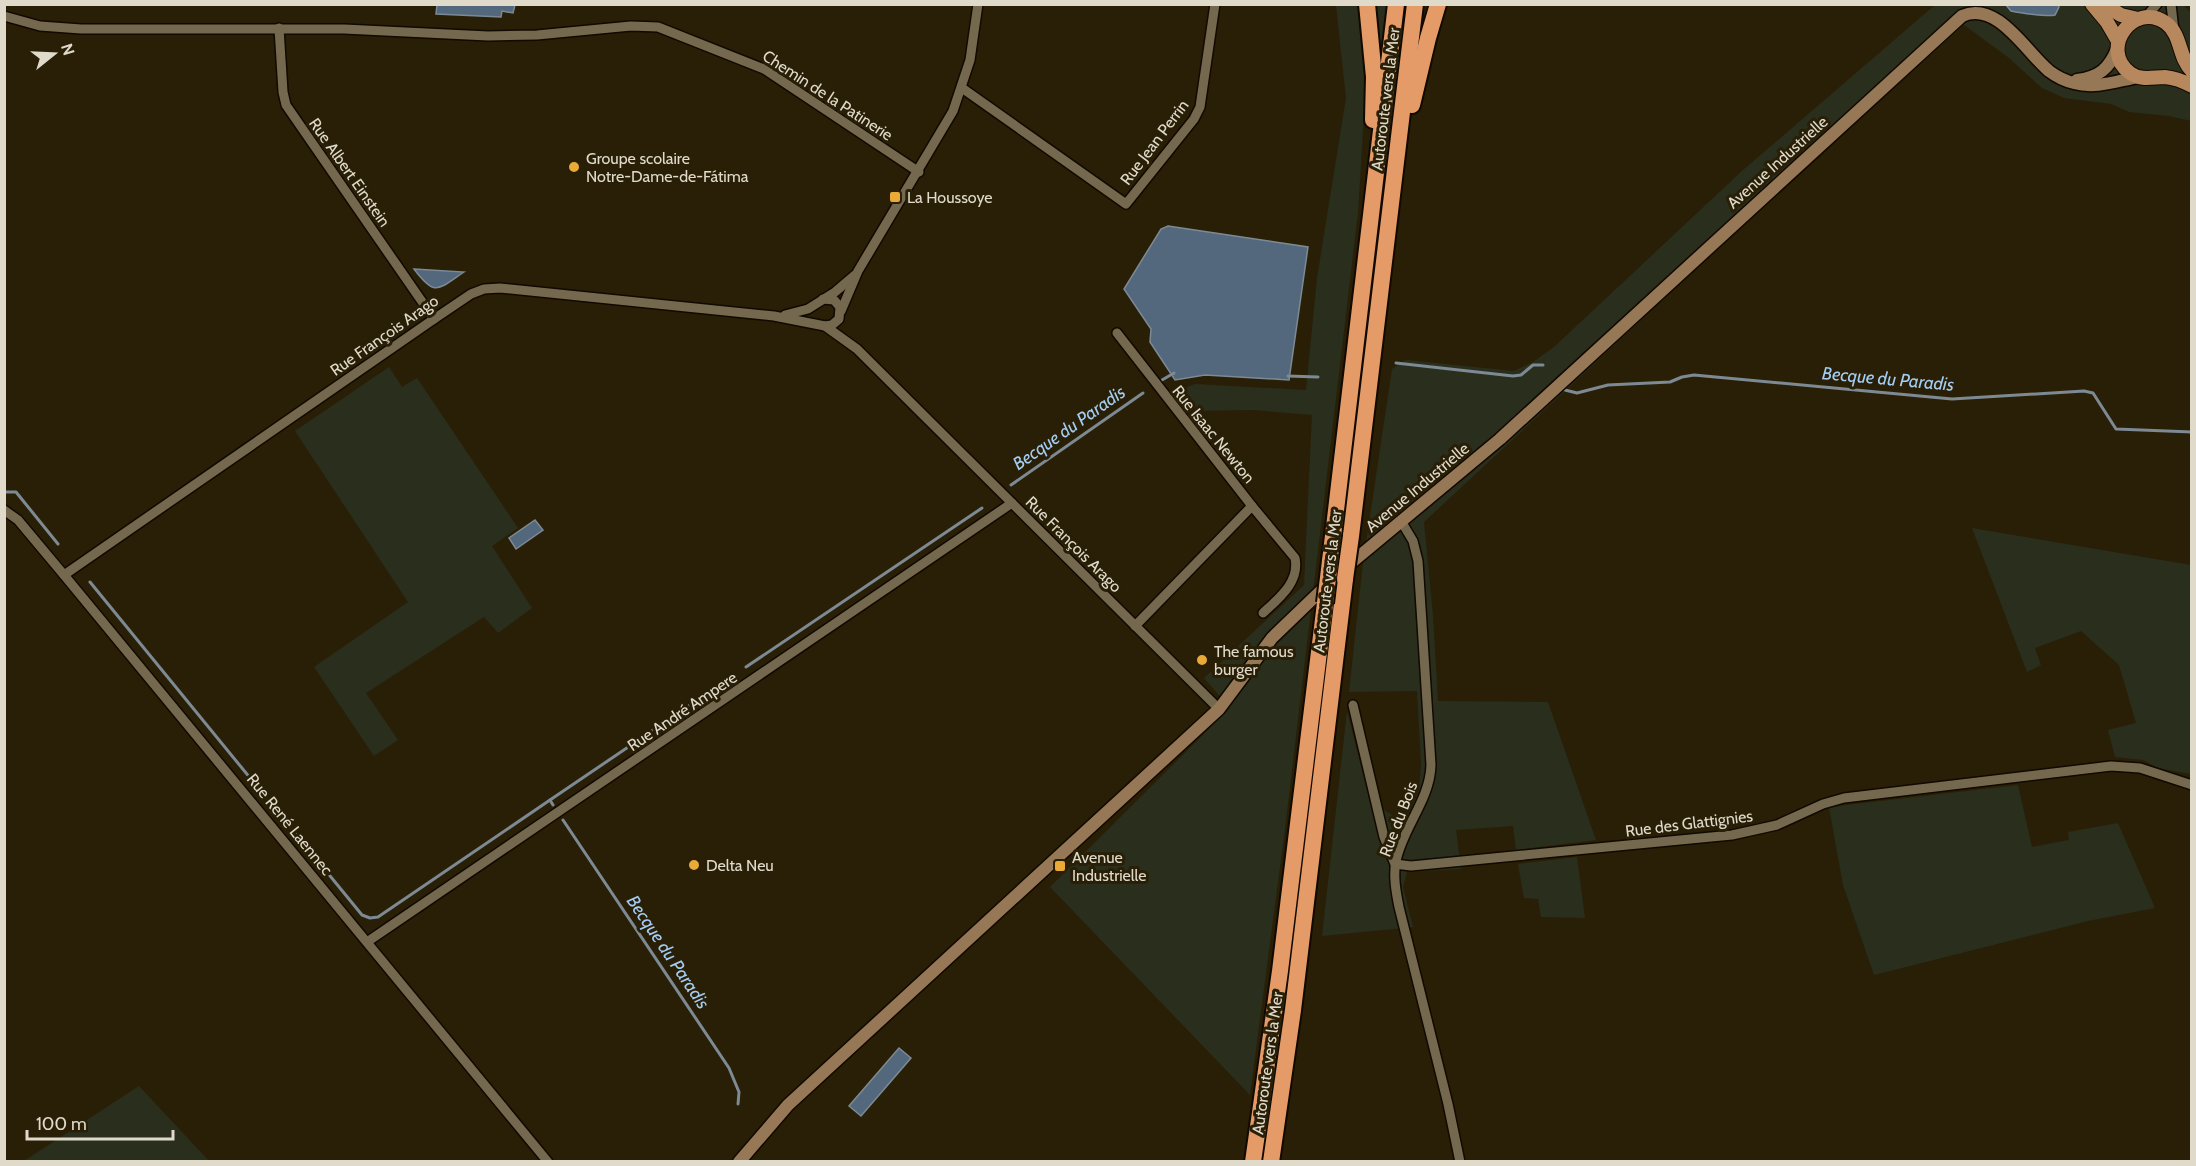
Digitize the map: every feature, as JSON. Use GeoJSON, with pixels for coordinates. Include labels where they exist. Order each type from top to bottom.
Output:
{"type":"FeatureCollection","features":[{"type":"Feature","properties":{"kind":"highway"},"geometry":{"type":"LineString","coordinates":[[1367,4],[1374,77],[1372,212]]}},
{"type":"Feature","properties":{"kind":"highway"},"geometry":{"type":"LineString","coordinates":[[1252,1161],[1277,992],[1396,4]]}},
{"type":"Feature","properties":{"kind":"highway","name":"Autoroute vers la Mer"},"geometry":{"type":"LineString","coordinates":[[1271,1161],[1294,999],[1415,4]]}},
{"type":"Feature","properties":{"kind":"highway"},"geometry":{"type":"LineString","coordinates":[[1398,147],[1408,132],[1420,70],[1438,4]]}},
{"type":"Feature","properties":{"kind":"main road"},"geometry":{"type":"LineString","coordinates":[[2092,4],[2109,25],[2117,45],[2118,57],[2124,68],[2138,77],[2177,79],[2192,86]]}},
{"type":"Feature","properties":{"kind":"main road"},"geometry":{"type":"LineString","coordinates":[[2103,4],[2121,15],[2161,20],[2171,27],[2184,62],[2192,71]]}},
{"type":"Feature","properties":{"kind":"main road"},"geometry":{"type":"LineString","coordinates":[[2117,45],[2125,27],[2142,18]]}},
{"type":"Feature","properties":{"kind":"main road"},"geometry":{"type":"LineString","coordinates":[[2154,78],[2171,68],[2177,57],[2177,39]]}},
{"type":"Feature","properties":{"kind":"street"},"geometry":{"type":"LineString","coordinates":[[841,314],[839,305],[834,300],[820,300],[814,308],[814,315],[823,325],[835,324],[841,314],[858,271],[949,120],[970,60],[978,4]]}},
{"type":"Feature","properties":{"kind":"street","name":"Rue Jean Perrin"},"geometry":{"type":"LineString","coordinates":[[962,88],[1126,204],[1194,119],[1200,107],[1215,4]]}},
{"type":"Feature","properties":{"kind":"street"},"geometry":{"type":"LineString","coordinates":[[2142,18],[2157,4]]}},
{"type":"Feature","properties":{"kind":"street"},"geometry":{"type":"LineString","coordinates":[[2171,4],[2172,24],[2177,39]]}},
{"type":"Feature","properties":{"kind":"street","name":"Avenue Industrielle"},"geometry":{"type":"LineString","coordinates":[[739,1161],[788,1106],[1219,709],[1266,646],[1288,621],[1336,576],[1500,439],[1960,17],[1975,12],[1992,16],[2049,71],[2064,80],[2096,86],[2138,77]]}},
{"type":"Feature","properties":{"kind":"street","name":"Chemin de la Patinerie"},"geometry":{"type":"LineString","coordinates":[[4,16],[40,26],[81,29],[344,29],[488,36],[537,35],[631,26],[663,28],[765,69],[919,172]]}},
{"type":"Feature","properties":{"kind":"street","name":"Rue Albert Einstein"},"geometry":{"type":"LineString","coordinates":[[279,28],[283,92],[286,105],[434,319]]}},
{"type":"Feature","properties":{"kind":"street"},"geometry":{"type":"LineString","coordinates":[[2064,80],[2081,79],[2099,74],[2110,64],[2117,45]]}},
{"type":"Feature","properties":{"kind":"street","name":"Rue François Arago"},"geometry":{"type":"LineString","coordinates":[[774,316],[799,313],[835,292],[858,271]]}},
{"type":"Feature","properties":{"kind":"street","name":"Rue François Arago"},"geometry":{"type":"LineString","coordinates":[[64,575],[471,294],[491,288],[774,316],[823,325],[856,350],[1219,709]]}},
{"type":"Feature","properties":{"kind":"street","name":"Rue François Arago"},"geometry":{"type":"LineString","coordinates":[[841,314],[845,333],[856,350]]}},
{"type":"Feature","properties":{"kind":"street","name":"Rue Isaac Newton"},"geometry":{"type":"LineString","coordinates":[[1116,333],[1252,506],[1135,626]]}},
{"type":"Feature","properties":{"kind":"street","name":"Rue André Ampere"},"geometry":{"type":"LineString","coordinates":[[367,942],[1012,503]]}},
{"type":"Feature","properties":{"kind":"street"},"geometry":{"type":"LineString","coordinates":[[1252,506],[1295,558],[1297,568],[1292,581],[1282,595],[1263,613]]}},
{"type":"Feature","properties":{"kind":"street","name":"Rue René Laennec"},"geometry":{"type":"LineString","coordinates":[[4,510],[18,520],[64,575],[548,1161]]}},
{"type":"Feature","properties":{"kind":"street","name":"Rue du Bois"},"geometry":{"type":"LineString","coordinates":[[1401,521],[1413,541],[1418,561],[1431,765],[1427,789],[1401,845],[1395,864],[1397,898],[1446,1094],[1460,1161]]}},
{"type":"Feature","properties":{"kind":"street"},"geometry":{"type":"LineString","coordinates":[[1353,705],[1384,837],[1395,864]]}},
{"type":"Feature","properties":{"kind":"street","name":"Rue des Glattignies"},"geometry":{"type":"LineString","coordinates":[[1395,864],[1411,866],[1732,835],[1777,825],[1823,804],[1844,798],[2110,766],[2140,768],[2192,785]]}},
{"type":"Feature","properties":{"kind":"green space"},"geometry":{"type":"Polygon","coordinates":[[[1336,5],[1388,5],[1383,53],[1366,58],[1358,213],[1285,829],[1250,1095],[1050,887],[1230,708],[1204,678],[1304,585],[1312,415],[1253,410],[1187,411],[1173,392],[1195,384],[1306,390],[1317,278],[1346,98],[1336,5]]]}},
{"type":"Feature","properties":{"kind":"green space"},"geometry":{"type":"Polygon","coordinates":[[[1935,5],[2183,5],[2191,13],[2191,121],[2129,112],[2111,104],[2064,98],[2042,88],[2009,58],[1964,25],[1734,234],[1424,522],[1438,701],[1548,702],[1596,840],[1516,850],[1513,826],[1456,830],[1461,869],[1407,872],[1403,887],[1413,927],[1322,936],[1347,711],[1370,802],[1404,822],[1419,790],[1421,764],[1417,691],[1349,692],[1363,563],[1392,369],[1406,360],[1514,371],[1533,362],[1554,347],[1743,170],[1935,5]]]}},
{"type":"Feature","properties":{"kind":"green space"},"geometry":{"type":"Polygon","coordinates":[[[389,367],[402,387],[417,378],[518,528],[492,546],[532,608],[498,633],[484,617],[366,693],[398,740],[374,756],[314,667],[408,602],[295,431],[389,367]]]}},
{"type":"Feature","properties":{"kind":"green space"},"geometry":{"type":"Polygon","coordinates":[[[1972,528],[2191,565],[2191,774],[2158,768],[2143,760],[2115,757],[2108,730],[2136,723],[2119,665],[2081,631],[2035,648],[2041,665],[2027,672],[1972,528]]]}},
{"type":"Feature","properties":{"kind":"green space"},"geometry":{"type":"Polygon","coordinates":[[[2018,785],[2032,847],[2069,840],[2068,832],[2118,823],[2155,908],[2088,921],[1874,975],[1843,885],[1829,807],[2018,785]]]}},
{"type":"Feature","properties":{"kind":"green space"},"geometry":{"type":"Polygon","coordinates":[[[1577,857],[1585,918],[1541,917],[1538,899],[1524,898],[1518,864],[1577,857]]]}},
{"type":"Feature","properties":{"kind":"green space"},"geometry":{"type":"Polygon","coordinates":[[[139,1086],[209,1161],[24,1161],[139,1086]]]}},
{"type":"Feature","properties":{"kind":"water"},"geometry":{"type":"Polygon","coordinates":[[[437,4],[515,5],[513,13],[502,11],[501,17],[436,14],[437,4]]]}},
{"type":"Feature","properties":{"kind":"water"},"geometry":{"type":"Polygon","coordinates":[[[2006,5],[2058,5],[2059,7],[2055,15],[2046,16],[2011,11],[2006,5]]]}},
{"type":"Feature","properties":{"kind":"water"},"geometry":{"type":"Polygon","coordinates":[[[1168,226],[1308,247],[1289,380],[1205,375],[1175,380],[1150,342],[1151,329],[1124,289],[1161,229],[1168,226]]]}},
{"type":"Feature","properties":{"kind":"water"},"geometry":{"type":"Polygon","coordinates":[[[414,269],[464,272],[437,288],[427,284],[414,269]]]}},
{"type":"Feature","properties":{"kind":"water"},"geometry":{"type":"Polygon","coordinates":[[[535,520],[543,530],[516,549],[509,538],[535,520]]]}},
{"type":"Feature","properties":{"kind":"water"},"geometry":{"type":"Polygon","coordinates":[[[899,1048],[911,1058],[861,1116],[849,1106],[899,1048]]]}},
{"type":"Feature","properties":{"kind":"waterway","name":"Becque du Paradis"},"geometry":{"type":"LineString","coordinates":[[1396,363],[1513,376],[1521,375],[1533,365],[1543,365]]}},
{"type":"Feature","properties":{"kind":"waterway","name":"Becque du Paradis"},"geometry":{"type":"LineString","coordinates":[[1162,380],[1174,373]]}},
{"type":"Feature","properties":{"kind":"waterway","name":"Becque du Paradis"},"geometry":{"type":"LineString","coordinates":[[1565,390],[1577,393],[1608,385],[1670,382],[1694,375],[1952,399],[2084,391],[2093,393],[2116,429],[2192,432]]}},
{"type":"Feature","properties":{"kind":"waterway","name":"Becque du Paradis"},"geometry":{"type":"LineString","coordinates":[[1288,376],[1318,377]]}},
{"type":"Feature","properties":{"kind":"waterway","name":"Becque du Paradis"},"geometry":{"type":"LineString","coordinates":[[1011,485],[1143,393]]}},
{"type":"Feature","properties":{"kind":"waterway"},"geometry":{"type":"LineString","coordinates":[[4,492],[16,492],[58,544]]}},
{"type":"Feature","properties":{"kind":"waterway","name":"Becque du Paradis"},"geometry":{"type":"LineString","coordinates":[[746,667],[982,508]]}},
{"type":"Feature","properties":{"kind":"waterway"},"geometry":{"type":"LineString","coordinates":[[90,582],[362,915],[370,918],[378,917],[550,800]]}},
{"type":"Feature","properties":{"kind":"waterway","name":"Becque du Paradis"},"geometry":{"type":"LineString","coordinates":[[553,805],[550,800],[733,676]]}},
{"type":"Feature","properties":{"kind":"waterway","name":"Becque du Paradis"},"geometry":{"type":"LineString","coordinates":[[563,820],[729,1068],[739,1092],[738,1104]]}},
{"type":"Feature","properties":{"kind":"place","name":"Groupe scolaire Notre-Dame-de-Fátima"},"geometry":{"type":"Point","coordinates":[574,167]}},
{"type":"Feature","properties":{"kind":"place","name":"La Houssoye"},"geometry":{"type":"Point","coordinates":[895,197]}},
{"type":"Feature","properties":{"kind":"place","name":"The famous burger"},"geometry":{"type":"Point","coordinates":[1202,660]}},
{"type":"Feature","properties":{"kind":"place","name":"Delta Neu"},"geometry":{"type":"Point","coordinates":[694,865]}},
{"type":"Feature","properties":{"kind":"place","name":"Avenue Industrielle"},"geometry":{"type":"Point","coordinates":[1060,866]}}]}
